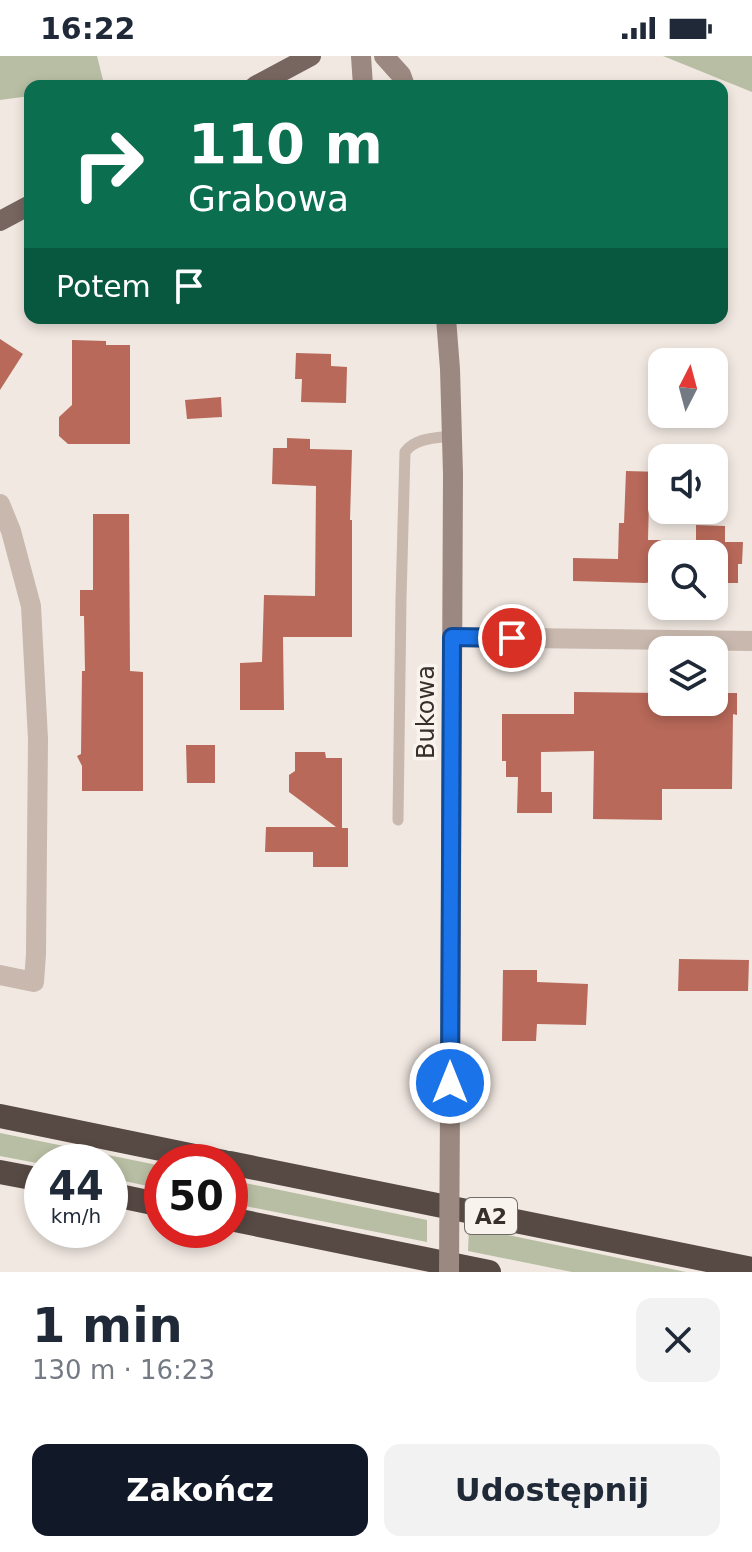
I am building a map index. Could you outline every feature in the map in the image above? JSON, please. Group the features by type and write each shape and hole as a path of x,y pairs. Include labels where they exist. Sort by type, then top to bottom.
{"highway":[{"name":"A2","path":"0,1116 144,1146"},
{"name":"A2","path":"248,1167 752,1269"},
{"path":"0,1172 24,1177"},
{"name":"A2","path":"248,1223 489,1272"}],"main road":[{"path":"266,80 311,56"},
{"path":"361,56 363,80"},
{"path":"384,56 403,80"},
{"path":"0,221 24,208"},
{"name":"Bukowa","path":"447,324 452,436 449,1272"}],"street":[{"path":"0,504 11,531 31,606 38,739 34,982 0,975"},
{"path":"452,637 752,641"}],"lane":[{"path":"398,820 405,452 413,443 452,436"}],"green space":[{"path":"0,56 97,56 103,80 24,80 24,97 0,100"},
{"path":"663,56 752,56 752,92"},
{"path":"0,1133 54,1144 24,1144 24,1161 0,1156"},
{"path":"128,1159 144,1162 144,1185 128,1182"},
{"path":"248,1184 427,1220 427,1242 248,1207"},
{"path":"469,1227 686,1272 572,1272 468,1251"}],"building":[{"path":"0,339 23,354 0,390"},
{"path":"72,340 130,345 130,444 68,444 59,436 59,417 72,405"},
{"path":"296,353 331,354 331,366 347,367 346,403 301,402 302,379 295,379"},
{"path":"221,397 222,417 187,419 185,400"},
{"path":"287,438 310,439 310,449 352,450 352,637 283,637 284,710 240,710 240,663 262,662 264,595 315,596 316,486 272,484 273,448 287,448"},
{"path":"626,471 648,472 648,583 573,581 573,558 618,559 619,523 624,523"},
{"path":"93,514 129,514 130,671 143,672 143,791 82,791 82,766 77,756 81,754 82,671 85,671 80,590 93,590"},
{"path":"696,525 725,526 725,540 696,540"},
{"path":"728,542 743,542 738,583 728,583"},
{"path":"574,692 648,693 648,716 728,716 728,693 737,693 737,715 733,714 732,789 662,789 662,820 593,819 594,751 541,752 541,792 552,792 552,813 517,813 518,777 506,777 506,761 502,761 502,714 574,714"},
{"path":"186,745 215,745 215,783 187,783"},
{"path":"295,752 325,752 326,758 342,758 342,828 348,828 348,867 313,867 313,852 265,852 266,827 336,827 289,792 289,775 295,771"},
{"path":"679,959 749,960 748,991 678,991"},
{"path":"503,970 537,970 537,982 588,984 586,1025 537,1024 536,1041 502,1041"}],"route":[{"path":"450,1083 452,637 512,638"}]}
